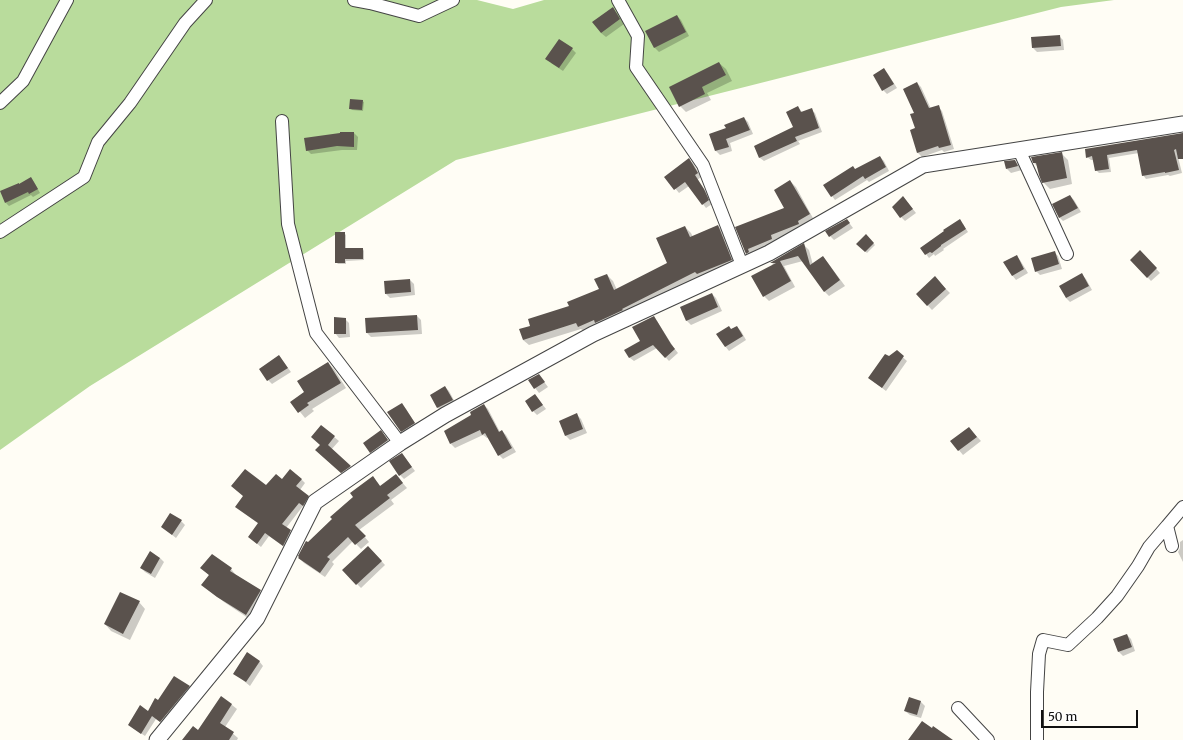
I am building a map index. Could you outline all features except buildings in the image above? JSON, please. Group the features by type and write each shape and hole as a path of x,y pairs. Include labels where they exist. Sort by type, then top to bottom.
{"street":[{"path":"0,103 23,82 67,0"},
{"path":"0,232 84,177 98,142 130,103 185,23 206,0"},
{"path":"354,0 419,16 453,0"},
{"path":"618,0 638,36 636,67 703,165 742,265"},
{"path":"282,121 288,224 316,333 400,443"},
{"path":"158,740 257,618 315,502 400,443 445,415 593,334 768,253 924,165 1183,124"},
{"path":"1019,150 1067,254"},
{"path":"1037,740 1037,692 1040,654 1043,640 1068,645 1097,618 1117,596 1149,547 1183,507"},
{"path":"1167,526 1172,546"},
{"path":"958,708 988,740"}],"green space":[{"path":"0,0 477,0 513,9 544,0 1114,0 1061,7 456,160 90,386 0,450"}]}
